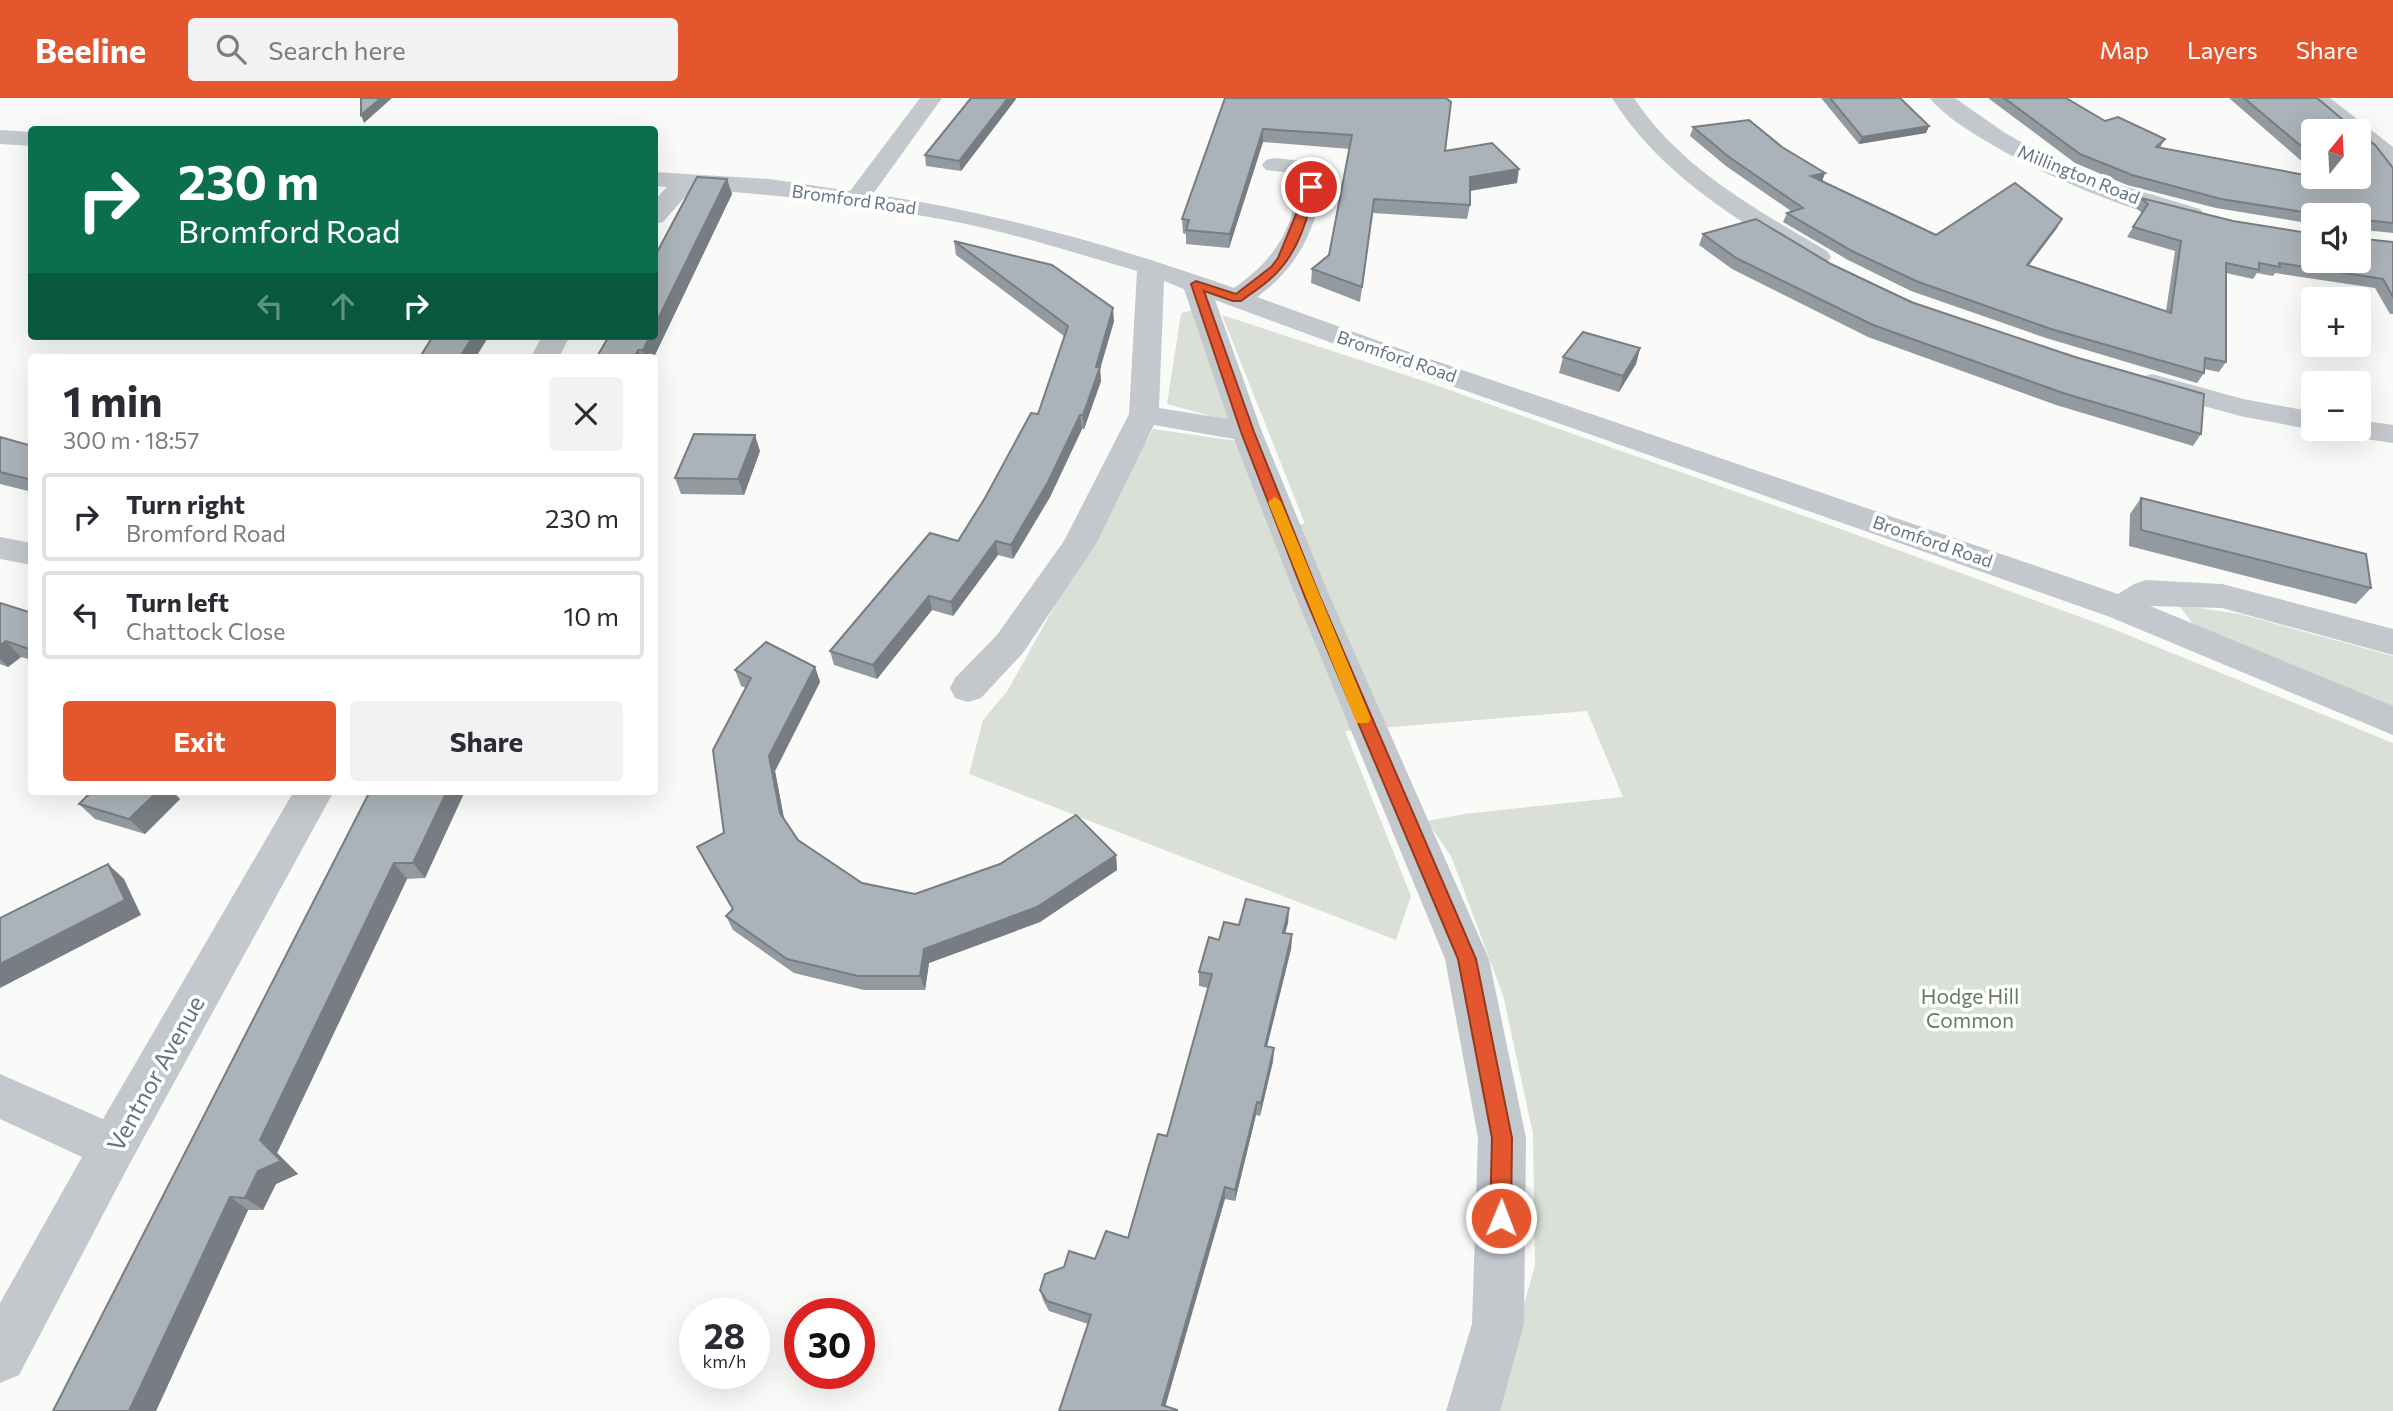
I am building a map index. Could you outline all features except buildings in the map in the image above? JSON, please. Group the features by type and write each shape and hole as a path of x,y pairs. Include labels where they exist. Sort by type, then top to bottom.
{"street":[{"path":"857,199 931,98"},
{"path":"1623,98 1654,141 1705,183 1793,243 1838,269"},
{"name":"Millington Road","path":"1941,98 1975,125 2045,163 2107,189 2208,218"},
{"path":"2316,98 2343,119"},
{"path":"0,137 28,139"},
{"path":"2371,142 2393,159"},
{"path":"1237,299 1275,269 1283,258 1310,198 1314,168 1274,165"},
{"name":"Bromford Road","path":"658,179 769,186 947,213 1053,238 1150,267 1391,355 2122,608 2393,721"},
{"path":"658,212 685,181"},
{"path":"968,688 1010,644 1079,544 1144,414 1150,267"},
{"path":"1196,284 1247,432 1367,729 1467,959 1502,1138 1498,1324 1473,1411"},
{"path":"2122,374 2240,407 2301,419"},
{"path":"1144,414 1247,432"},
{"path":"2371,431 2393,434"},
{"path":"0,548 28,553"},
{"path":"2122,608 2146,592 2222,596 2393,642"},
{"name":"Ventnor Avenue","path":"0,1356 113,1147 312,795"},
{"path":"0,1096 113,1147"}],"green space":[{"path":"1193,310 1229,421 1167,404 1181,313"},
{"name":"Hodge Hill Common","path":"1222,315 1424,381 1838,528 2113,629 2393,743 2393,1411 1493,1411 1535,1266 1533,1134 1503,995 1451,856 1427,821 1464,814 1623,797 1587,711 1345,731 1411,896 1396,940 969,774 983,720 1008,690 1153,429 1237,441 1276,525 1305,524"},
{"path":"2179,605 2240,614 2393,656 2393,710 2197,630"}],"slow traffic":[{"path":"1275,502 1363,719"}],"route":[{"path":"1311,187 1310,198 1300,223 1275,269 1237,299 1196,284 1247,432 1312,597 1467,959 1502,1138 1501,1218"}]}
